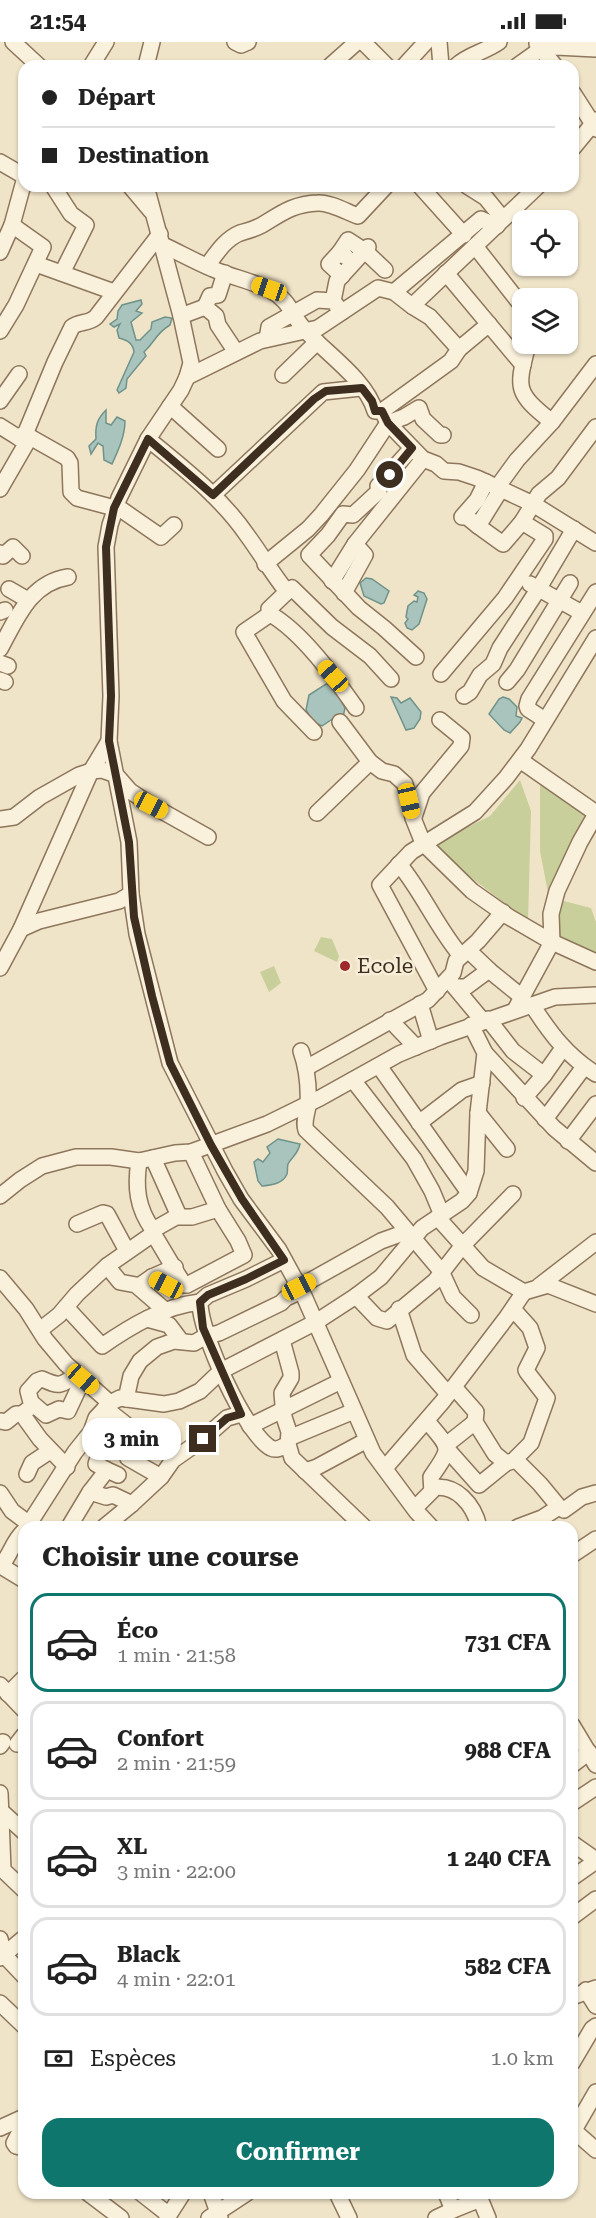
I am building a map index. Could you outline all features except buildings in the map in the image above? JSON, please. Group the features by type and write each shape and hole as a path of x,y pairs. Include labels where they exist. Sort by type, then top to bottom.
{"street":[{"path":"13,42 32,60"},
{"path":"95,60 106,42"},
{"path":"148,60 152,42"},
{"path":"235,42 241,45 248,42"},
{"path":"337,60 357,42"},
{"path":"363,42 381,60"},
{"path":"410,60 426,42"},
{"path":"439,42 440,60"},
{"path":"464,60 500,42"},
{"path":"538,45 596,49"},
{"path":"523,60 538,45"},
{"path":"538,45 550,60"},
{"path":"579,102 594,125 579,141"},
{"path":"0,162 18,174"},
{"path":"0,252 12,225 20,192"},
{"path":"57,192 70,214 86,225 62,273"},
{"path":"135,192 153,213"},
{"path":"148,192 181,316 191,363 187,377 148,439 114,508 106,547 111,696 109,741 129,842 131,894 139,942 170,1063 211,1145 242,1199 284,1260 300,1289 374,1452 426,1521"},
{"path":"207,266 232,237 263,225 280,213 298,206 321,202 358,216 380,192"},
{"path":"425,192 464,235"},
{"path":"482,192 489,195 500,222"},
{"path":"412,306 531,192"},
{"path":"394,292 464,235 480,219 500,222"},
{"path":"0,331 16,305 43,247 12,225"},
{"path":"161,239 207,266 269,289 281,297 305,331 338,360 372,401 375,411 385,417 418,454 444,471 459,472 486,482 533,504 596,543"},
{"path":"0,445 14,433 26,432 59,351 72,327 93,320 114,292 161,239"},
{"path":"342,276 329,264 348,240 361,250 367,249"},
{"path":"475,246 512,293"},
{"path":"338,306 337,281 367,249"},
{"path":"367,249 385,270"},
{"path":"340,252 354,263"},
{"path":"36,264 114,292"},
{"path":"181,316 205,308 210,296 218,296 225,273"},
{"path":"446,273 523,365"},
{"path":"187,377 267,339 318,328 338,306 378,288 394,292 430,317 459,349"},
{"path":"267,339 269,327 317,300 338,306"},
{"path":"205,308 216,316 218,325 236,352"},
{"path":"265,564 308,529 321,515 357,470 385,417 451,361 459,349 489,324"},
{"path":"283,375 317,342"},
{"path":"526,354 520,382 523,396 552,422"},
{"path":"478,525 501,489 501,482 517,460 552,422 596,364"},
{"path":"0,401 19,374"},
{"path":"213,495 323,392 362,388"},
{"path":"170,406 218,449"},
{"path":"385,417 404,417 418,408 423,419 440,435 443,435"},
{"path":"486,482 477,500 462,517 467,517 503,544 522,522 539,494 558,478 596,427"},
{"path":"0,489 14,433"},
{"path":"14,433 60,452 67,458 70,463 71,492 77,498 122,510 135,518 159,541 174,525"},
{"path":"148,439 213,495 247,534 265,564 287,592"},
{"path":"332,581 418,454"},
{"path":"416,657 344,593 309,555 328,535 343,514 353,515 379,490 378,486 418,454"},
{"path":"441,674 520,579 545,539 545,536 522,522"},
{"path":"464,696 470,692 480,675 493,664 500,648 574,529"},
{"path":"344,593 365,555 355,544"},
{"path":"0,553 3,556 13,548 22,556"},
{"path":"537,553 554,563"},
{"path":"0,649 28,600 40,587 68,576"},
{"path":"520,579 582,613"},
{"path":"507,682 517,670 570,583"},
{"path":"356,708 333,676 299,638 270,614 269,609 292,588 332,627 370,656 391,680"},
{"path":"9,589 28,600"},
{"path":"545,720 527,706 596,592"},
{"path":"270,614 244,632 289,708 314,732"},
{"path":"436,992 380,885 423,843 475,812 520,760 596,638"},
{"path":"413,818 422,793 461,746 462,738 440,720"},
{"path":"340,722 370,762 382,771 394,774 405,783 413,818 423,843 472,891 552,942 596,962"},
{"path":"0,968 21,929 91,771 109,741"},
{"path":"520,760 596,813 557,891 551,914 552,942 523,1004"},
{"path":"317,813 370,762"},
{"path":"0,819 14,817 40,797 79,775 91,771 107,771 116,775 130,791 208,837"},
{"path":"399,864 411,879 441,931 465,953 489,970 563,1048 590,1070 545,1119"},
{"path":"21,929 48,918 119,901 131,894"},
{"path":"306,1068 420,1004 451,983 456,961 503,912"},
{"path":"451,983 466,987 489,970"},
{"path":"451,983 481,1022 544,1075"},
{"path":"0,1196 42,1166 76,1157 146,1159 191,1152 260,1128 416,1047 523,1004 555,997 596,995"},
{"path":"420,1004 431,1041"},
{"path":"390,1020 416,1047"},
{"path":"126,1399 131,1376 140,1361 157,1347 174,1341 194,1343 219,1333 381,1241 409,1235 422,1228 440,1217 468,1193 476,1171 478,1113 485,1053 481,1022"},
{"path":"524,1098 563,1048"},
{"path":"301,1051 306,1068 308,1105 304,1126 309,1134 327,1148 387,1207 441,1271 453,1298 471,1315"},
{"path":"485,1053 524,1098 568,1142 596,1163"},
{"path":"379,1066 468,1193"},
{"path":"353,1080 414,1159 432,1191 440,1217 483,1268 524,1292"},
{"path":"419,1123 462,1090 482,1083"},
{"path":"568,1142 596,1104"},
{"path":"478,1113 507,1149"},
{"path":"146,1159 136,1178 139,1207 184,1285 187,1285 244,1255 218,1209 191,1152"},
{"path":"146,1159 179,1216"},
{"path":"356,1296 377,1318 387,1321 399,1309 419,1296 463,1245 513,1194"},
{"path":"40,1330 59,1315 77,1294 107,1266 153,1231 179,1216 192,1217 218,1209"},
{"path":"77,1224 104,1213 107,1214 127,1251"},
{"path":"30,1521 91,1431 96,1418 115,1399 164,1404 179,1401 200,1391 221,1371 282,1341 356,1296 381,1276 409,1235"},
{"path":"385,1468 427,1421 524,1292 539,1286 596,1242"},
{"path":"66,1307 102,1346 124,1330 147,1319 166,1311 200,1302 208,1295 284,1260"},
{"path":"107,1266 120,1282 166,1285 177,1273"},
{"path":"0,1278 26,1309 45,1339 129,1427 129,1434 132,1436 128,1458 160,1477"},
{"path":"145,1282 166,1311"},
{"path":"539,1286 554,1286 596,1304"},
{"path":"200,1302 203,1328 221,1371 246,1420 272,1449 279,1449 289,1441 354,1411"},
{"path":"399,1309 414,1355 476,1412 475,1422 495,1454 511,1461 540,1484 564,1510 582,1497 596,1493"},
{"path":"427,1421 479,1485 516,1458 531,1443 547,1398 526,1370 537,1348 530,1328 513,1309"},
{"path":"147,1319 169,1325 181,1341"},
{"path":"282,1341 291,1373 291,1378 282,1393 292,1458 358,1521"},
{"path":"0,1421 6,1422 27,1408 46,1415 59,1409 68,1411 80,1377"},
{"path":"67,1467 32,1429 27,1408 28,1390 42,1379 57,1386 80,1377"},
{"path":"115,1521 160,1477 173,1460 203,1439 227,1418 246,1420 284,1408 341,1381"},
{"path":"415,1508 432,1491 431,1477 445,1459 447,1447 475,1422"},
{"path":"305,1471 368,1440"},
{"path":"27,1474 32,1463 50,1451"},
{"path":"73,1521 90,1492 113,1473 96,1464 100,1452"},
{"path":"432,1488 442,1486 454,1490 476,1515 478,1521"},
{"path":"90,1492 106,1497 113,1496 132,1504"},
{"path":"0,1493 21,1521"},
{"path":"534,1521 559,1507"},
{"path":"18,1536 9,1557 1,1566 18,1576"},
{"path":"578,1551 596,1539"},
{"path":"18,1682 4,1690 18,1704"},
{"path":"578,1735 592,1759"},
{"path":"578,1799 596,1787"},
{"path":"0,1793 2,1869 18,1884"},
{"path":"1,1811 18,1824"},
{"path":"578,1848 596,1861 578,1874"},
{"path":"578,1907 596,1899"},
{"path":"0,1939 2,1956 18,1971"},
{"path":"2,1956 18,1943"},
{"path":"591,1989 596,2006"},
{"path":"0,2002 18,2020"},
{"path":"578,2052 591,2029 596,2026"},
{"path":"578,2122 596,2092"},
{"path":"0,2128 18,2120"},
{"path":"578,2134 596,2150"},
{"path":"96,2199 121,2218"},
{"path":"148,2199 168,2216 179,2199"},
{"path":"212,2199 216,2216 239,2199"},
{"path":"340,2199 348,2218"},
{"path":"448,2199 453,2210"},
{"path":"436,2218 478,2200 489,2205"}],"green space":[{"path":"520,780 531,811 528,921 430,846 490,816"},
{"path":"544,780 590,817 550,903 540,851 540,784"},
{"path":"560,900 591,908 596,922 596,957 558,938"},
{"path":"321,937 332,939 339,956 337,962 314,951"},
{"path":"274,966 281,983 269,992 260,972"}],"water":[{"path":"141,300 142,304 136,311 142,313 131,322 136,340 140,340 151,329 152,322 165,317 172,318 170,325 161,331 144,352 146,356 127,379 126,388 119,393 117,390 134,352 129,342 119,338 117,330 120,324 114,327 110,324 117,319 122,305"},
{"path":"106,410 106,423 111,425 117,417 125,421 119,449 112,464 104,460 103,446 98,443 91,454 89,446 96,439 97,423"},
{"path":"366,578 372,579 389,591 384,603 381,604 364,596 360,583"},
{"path":"418,591 424,593 427,599 419,624 412,630 407,628 405,623 408,619 406,617 408,606 414,601 417,602 418,597 414,595"},
{"path":"326,684 333,686 345,708 343,717 334,718 322,726 313,722 306,710 309,695"},
{"path":"391,697 397,698 401,703 410,698 421,712 420,719 414,728 406,730"},
{"path":"503,697 509,699 517,707 516,716 522,718 510,733 504,730 489,714 499,699"},
{"path":"278,1139 300,1144 299,1148 288,1164 287,1174 283,1180 262,1186 258,1181 254,1162 258,1159 263,1162 270,1153 267,1147"}],"place":[{"name":"Ecole","path":"345,966"}],"route":[{"path":"203,1439 227,1418 241,1414 203,1328 200,1302 208,1295 284,1260 225,1171 170,1063 137,934 131,894 129,842 109,741 111,696 106,547 110,525 114,508 148,439 213,495 314,399 329,390 362,388 372,401 375,411 382,411 388,423 412,448 390,475"}]}
